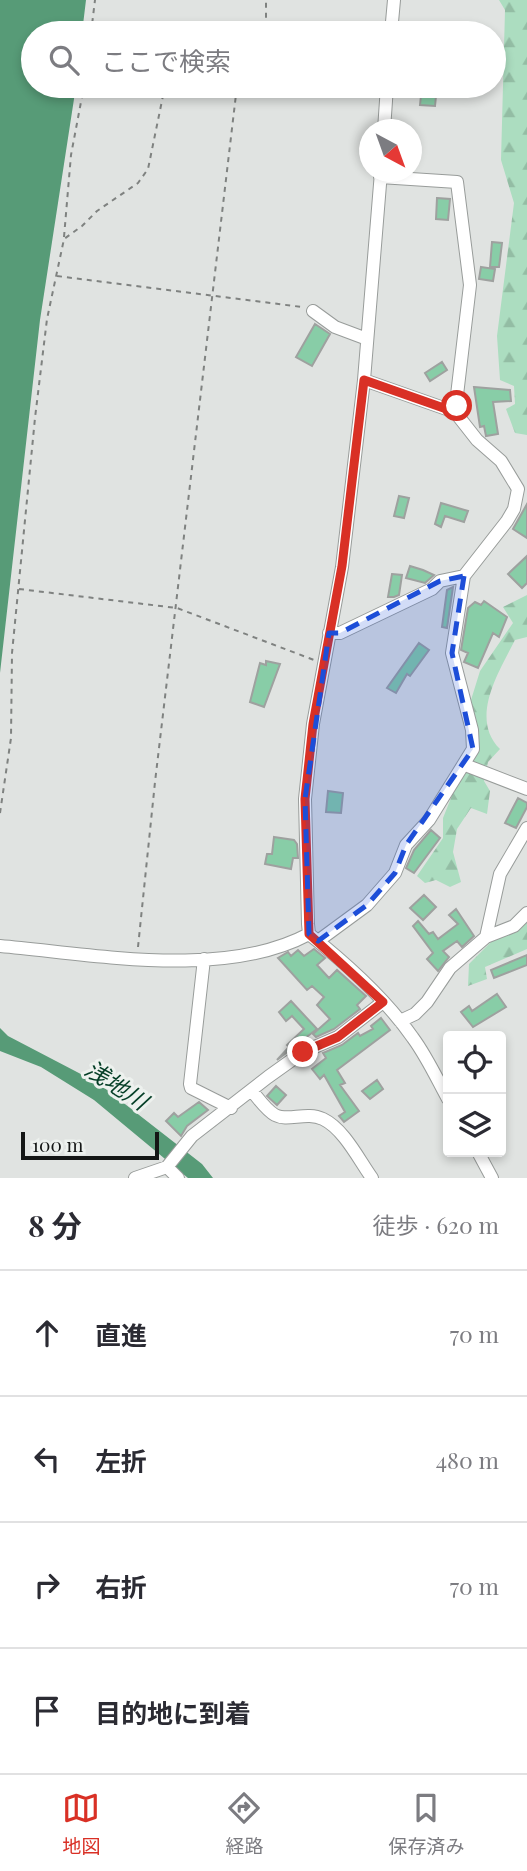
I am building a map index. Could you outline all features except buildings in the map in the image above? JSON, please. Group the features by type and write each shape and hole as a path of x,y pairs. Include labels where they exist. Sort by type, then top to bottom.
{"street":[{"path":"392,21 394,0"},
{"path":"385,119 386,98"},
{"path":"422,178 457,182 470,285 455,412"},
{"path":"379,182 364,380 342,566 324,664 305,799 314,937 400,1021 415,1040 445,1094"},
{"path":"313,311 335,327 367,339"},
{"path":"0,946 137,958 204,959 258,951 314,937 366,905 395,873 406,845 429,820 473,748 472,730 452,653 464,576 507,521 514,509 518,489 501,461 477,440 455,412 364,380"},
{"path":"329,633 340,633 432,589 440,581 464,576"},
{"path":"464,765 527,789"},
{"path":"486,937 500,874 514,845 527,828"},
{"path":"400,1021 415,1014 450,968 486,937 514,926 527,913"},
{"path":"204,959 190,1084 191,1088 230,1108"},
{"path":"135,1178 169,1166 184,1145 252,1091 303,1052 338,1037 383,1002"},
{"path":"252,1091 274,1115 284,1118 303,1114 324,1119 341,1135 372,1178"},
{"path":"481,1157 492,1178"},
{"path":"169,1166 178,1178"}],"path":[{"path":"92,21 95,0"},
{"path":"266,0 266,21"},
{"path":"0,813 11,738 18,589 47,319 64,239 71,155 82,98"},
{"path":"64,239 97,211 138,183 148,169 163,98"},
{"path":"137,958 236,98"},
{"path":"56,276 305,307 313,311"},
{"path":"18,589 177,608 324,664"}],"highlighted area":[{"path":"464,576 452,653 473,749 406,845 395,873 367,905 318,941 309,934 305,799 329,633 340,633 440,581"}],"green space":[{"path":"499,0 527,0 527,435 515,433 506,409 515,404 514,386 500,380 497,336 514,203 501,160 503,98 506,98 505,10"},
{"path":"527,595 527,637 515,640 495,680 487,709 491,737 500,749 488,762 484,781 490,791 487,814 471,808 457,829 453,852 461,882 450,887 436,880 425,883 417,876 443,838 443,818 455,788 478,751 479,737 471,700 480,671 513,623 503,607"},
{"path":"527,919 527,949 485,967 487,979 468,986 469,964 492,941"}],"shaded area":[{"path":"0,0 86,0 83,21 21,21 21,98 74,98 40,320 0,673"},
{"path":"0,1028 8,1036 98,1083 202,1164 213,1178 188,1178 94,1100 41,1067 0,1051"}],"route":[{"path":"303,1052 338,1037 383,1002 362,979 309,934 304,830 313,724 342,566 364,380 455,412 457,406"}],"water label":[{"name":"浅地川","path":"117,1084"}]}
